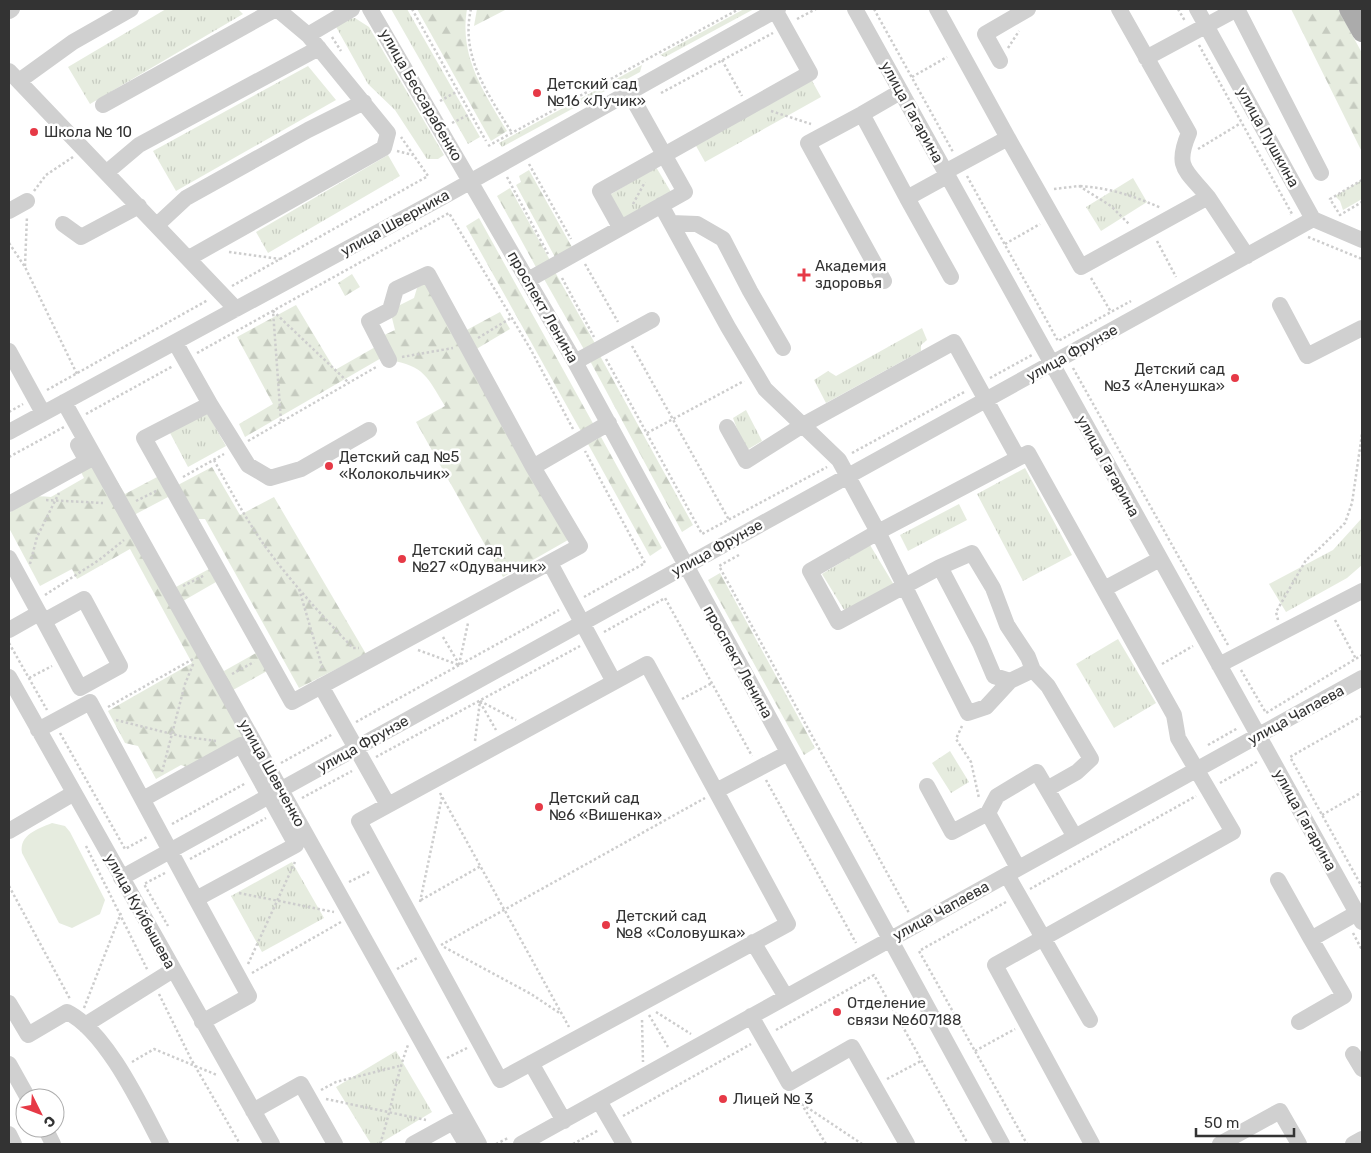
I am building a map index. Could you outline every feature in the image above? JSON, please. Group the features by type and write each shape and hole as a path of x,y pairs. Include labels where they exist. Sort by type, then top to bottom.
{"main road":[{"path":"1349,9 1362,32"}],"street":[{"path":"131,9 14,76 236,309"},
{"path":"103,105 276,9 308,35 388,132 384,148 189,258"},
{"path":"308,35 352,9"},
{"name":"улица Бессарабенко","path":"370,9 471,181"},
{"name":"улица Гагарина","path":"855,9 1360,918"},
{"path":"937,9 1082,267 1208,197"},
{"path":"1000,61 985,34 1028,9"},
{"path":"1119,9 1189,133 1181,151 1182,166 1208,197 1247,256"},
{"name":"улица Пушкина","path":"1197,9 1313,219"},
{"path":"1146,58 1237,9 1321,173"},
{"path":"620,228 600,191 810,73 777,10"},
{"name":"улица Шверника","path":"9,432 471,181 777,10"},
{"path":"107,172 139,144 318,48"},
{"path":"528,280 685,192 630,92"},
{"path":"884,281 808,143 900,92"},
{"path":"157,225 186,198 308,130 364,102"},
{"path":"862,114 951,277"},
{"path":"907,198 1008,138"},
{"name":"проспект Ленина","path":"471,181 575,362 1002,1144"},
{"path":"9,210 27,201"},
{"path":"63,224 81,237 139,206"},
{"path":"658,206 671,223 765,389 839,460 878,532 968,713 986,707 1010,681 1033,670"},
{"path":"1313,219 1362,240"},
{"name":"улица Фрунзе","path":"121,878 1313,219"},
{"path":"671,223 697,224 723,240 750,292 783,348"},
{"path":"210,404 144,438 292,702 580,546 533,467 428,274 396,289 390,310 369,321 389,360"},
{"path":"1280,305 1307,356 1362,328"},
{"path":"575,362 652,320"},
{"path":"175,342 248,466 270,478 301,469 370,430"},
{"path":"727,427 746,461 804,425 954,342 1018,458"},
{"name":"улица Шевченко","path":"11,361 71,423 125,511 220,680 264,773 284,808 336,888 479,1144"},
{"path":"14,501 87,461 71,423"},
{"path":"533,467 609,424"},
{"path":"1047,789 1077,772 1091,759 1048,686 1033,670 1028,657 1007,625 993,588 972,552 904,585 838,622 810,571 878,532 1028,453 1174,715 1178,738 1233,832 995,965 1092,1144"},
{"path":"9,558 36,608 80,688 120,666 84,599 36,608 9,630"},
{"path":"1104,589 1160,558"},
{"path":"550,563 614,682"},
{"path":"940,568 980,643 994,676 1010,681"},
{"path":"1219,665 1362,591"},
{"path":"647,664 788,924 500,1080 479,1042 435,948 416,925 359,821 614,682 647,664"},
{"name":"улица Куйбышева","path":"9,677 272,1144"},
{"name":"улица Чапаева","path":"521,1144 1362,679"},
{"path":"323,685 344,728 388,805"},
{"path":"38,730 90,702 249,996 202,1022"},
{"path":"143,800 241,745 264,773"},
{"path":"716,791 788,754"},
{"path":"927,786 952,832 988,813 997,796 1037,772 1075,837"},
{"path":"9,831 74,793"},
{"path":"196,899 296,845 284,808"},
{"path":"988,813 1012,872 1019,895 1090,1020"},
{"path":"1278,880 1344,996 1299,1022"},
{"path":"1311,939 1360,918"},
{"path":"753,942 786,997"},
{"path":"83,1022 173,970"},
{"path":"9,1003 28,1035 67,1012 83,1022 110,1053 162,1144"},
{"path":"752,1016 789,1083 852,1047 907,1144"},
{"path":"1353,1054 1362,1069"},
{"path":"531,1063 564,1120"},
{"path":"9,1064 22,1088"},
{"path":"253,1112 301,1084 309,1095 335,1144"},
{"path":"599,1101 624,1144"},
{"path":"1220,1144 1280,1111 1299,1144"},
{"path":"412,1144 453,1122 466,1144"},
{"path":"9,1134 14,1144"},
{"path":"1353,1144 1362,1139"}],"path":[{"path":"412,9 486,141"},
{"path":"471,9 467,26 470,52 479,78 512,133"},
{"path":"488,146 739,9"},
{"path":"912,77 960,51"},
{"path":"722,60 751,106 830,131"},
{"path":"444,108 440,100 458,91"},
{"path":"448,116 452,123 470,114"},
{"path":"1182,158 1241,123"},
{"path":"646,180 632,206 658,206"},
{"path":"1362,180 1330,199 1340,215 1362,202"},
{"path":"1038,191 1079,186 1104,188 1135,196 1176,215"},
{"path":"1079,186 1111,206 1145,232 1176,277"},
{"path":"9,457 448,213 511,318 580,441 645,563 125,849 9,642"},
{"path":"1005,244 1052,216"},
{"path":"1305,236 1362,259"},
{"path":"9,242 10,248 25,267 77,374"},
{"path":"205,248 280,259"},
{"path":"1084,266 1111,312"},
{"path":"273,311 349,383"},
{"path":"273,311 281,422"},
{"path":"14,501 96,501 125,511 389,360 466,346 511,318"},
{"path":"702,534 1032,356"},
{"path":"1073,368 1266,713 1362,655"},
{"path":"647,433 756,374"},
{"path":"1282,632 1276,612 1306,560 1345,523 1352,503 1362,434"},
{"path":"214,460 236,501 267,549 353,648 362,648"},
{"path":"36,608 30,561 37,536 71,470"},
{"path":"36,608 124,541 125,511"},
{"path":"719,566 909,913"},
{"path":"171,592 217,569"},
{"path":"299,588 323,685"},
{"path":"144,884 665,598"},
{"path":"459,665 472,605"},
{"path":"1328,608 1356,658"},
{"path":"436,624 459,665"},
{"path":"400,644 459,665"},
{"path":"1150,672 1193,646"},
{"path":"220,680 266,656"},
{"path":"97,715 196,658 185,684 160,779 161,790"},
{"path":"29,678 64,659"},
{"path":"670,706 712,683"},
{"path":"480,700 530,728"},
{"path":"480,700 503,743"},
{"path":"474,759 480,700"},
{"path":"968,713 956,739 971,762 980,799 988,813"},
{"path":"97,715 172,734 241,745"},
{"path":"1362,716 1290,757 1362,887"},
{"path":"1027,1144 919,951 1257,762"},
{"path":"434,780 576,1039"},
{"path":"385,975 716,791"},
{"path":"1322,815 1362,792"},
{"path":"416,925 442,796"},
{"path":"83,840 121,913 152,982 196,1068 240,1144"},
{"path":"240,980 296,860"},
{"path":"336,888 383,864"},
{"path":"421,900 481,866"},
{"path":"9,886 83,1022"},
{"path":"217,888 352,916"},
{"path":"83,1022 121,913"},
{"path":"240,980 352,916"},
{"path":"435,948 531,994 562,1015"},
{"path":"574,1144 874,975 968,1144"},
{"path":"642,1003 693,1034"},
{"path":"642,1003 668,1048"},
{"path":"642,1003 643,1062"},
{"path":"975,1051 1025,1023"},
{"path":"380,1144 390,1112 400,1066 414,1028"},
{"path":"434,1064 479,1042"},
{"path":"120,1070 154,1049 196,1068 237,1083"},
{"path":"875,1087 921,1061"},
{"path":"309,1095 336,1082 400,1066"},
{"path":"789,1083 826,1144"},
{"path":"309,1095 447,1125"},
{"path":"802,1104 862,1144"}],"green space":[{"path":"166,9 238,9 243,14 90,104 68,67"},
{"path":"391,9 407,9 480,137 468,144"},
{"path":"417,9 467,9 465,26 470,58 482,88 507,131 491,141"},
{"path":"477,9 507,9 474,26"},
{"path":"744,9 754,9 665,57 660,55"},
{"path":"1291,9 1338,9 1362,53 1362,152"},
{"path":"355,18 369,27 444,155 438,159 427,159 395,110 368,84 335,25 346,19"},
{"path":"642,65 640,72 502,147 499,143"},
{"path":"308,66 336,100 176,191 153,151"},
{"path":"811,79 821,97 705,162 695,144"},
{"path":"388,155 400,176 268,253 256,232"},
{"path":"656,167 671,192 623,221 608,196"},
{"path":"529,170 573,249 556,259 516,185 521,182 519,176"},
{"path":"1133,178 1147,202 1101,231 1086,207"},
{"path":"1362,180 1362,199 1343,210 1340,201 1335,196"},
{"path":"510,188 551,262 537,269 497,196"},
{"path":"479,218 595,427 582,433 466,226"},
{"path":"555,272 597,347 586,353 544,279"},
{"path":"352,274 360,287 345,296 338,283"},
{"path":"426,283 568,540 503,577 416,422 445,406 424,374 410,366 389,360 378,338 395,330 390,310 414,298 417,288"},
{"path":"296,305 335,370 377,346 383,357 245,437 239,424 273,404 237,337"},
{"path":"500,312 510,329 473,351 463,332"},
{"path":"922,328 927,340 921,345 921,351 826,403 814,380 828,371 836,376"},
{"path":"599,354 693,525 682,532 589,359"},
{"path":"746,410 762,441 745,451 733,418"},
{"path":"207,413 226,446 188,467 169,431"},
{"path":"601,437 662,548 650,556 588,444"},
{"path":"89,465 113,475 125,494 159,476 170,496 134,515 176,587 209,569 216,582 183,601 224,671 256,653 267,671 233,690 272,762 241,740 189,768 181,765 156,779 138,746 125,743 108,711 192,663 130,549 77,579 72,569 40,586 9,528 9,513 36,496 51,497 84,478 80,470"},
{"path":"212,467 240,515 274,497 366,654 299,688 205,519 195,519 176,486"},
{"path":"1025,468 1072,555 1023,581 977,494"},
{"path":"959,504 967,520 908,551 900,535"},
{"path":"1362,518 1362,565 1347,578 1286,612 1269,584 1333,550"},
{"path":"870,545 894,585 846,613 822,574"},
{"path":"720,573 815,748 804,755 708,580"},
{"path":"1118,639 1156,703 1114,728 1076,664"},
{"path":"950,751 969,782 951,793 932,763"},
{"path":"52,823 65,826 70,832 105,900 100,914 72,928 59,923 22,853 23,842 26,837 35,830"},
{"path":"292,862 324,918 262,952 231,896"},
{"path":"396,1051 432,1112 379,1144 371,1144 336,1087"}],"place":[{"name":"Детский сад №16 «Лучик»","path":"537,93"},
{"name":"Школа № 10","path":"34,132"},
{"name":"Академия здоровья","path":"804,275"},
{"name":"Детский сад №3 «Аленушка»","path":"1235,378"},
{"name":"Детский сад №5 «Колокольчик»","path":"329,466"},
{"name":"Детский сад №27 «Одуванчик»","path":"402,559"},
{"name":"Детский сад №6 «Вишенка»","path":"539,807"},
{"name":"Детский сад №8 «Соловушка»","path":"606,925"},
{"name":"Отделение связи №607188","path":"837,1012"},
{"name":"Лицей № 3","path":"723,1099"}]}
